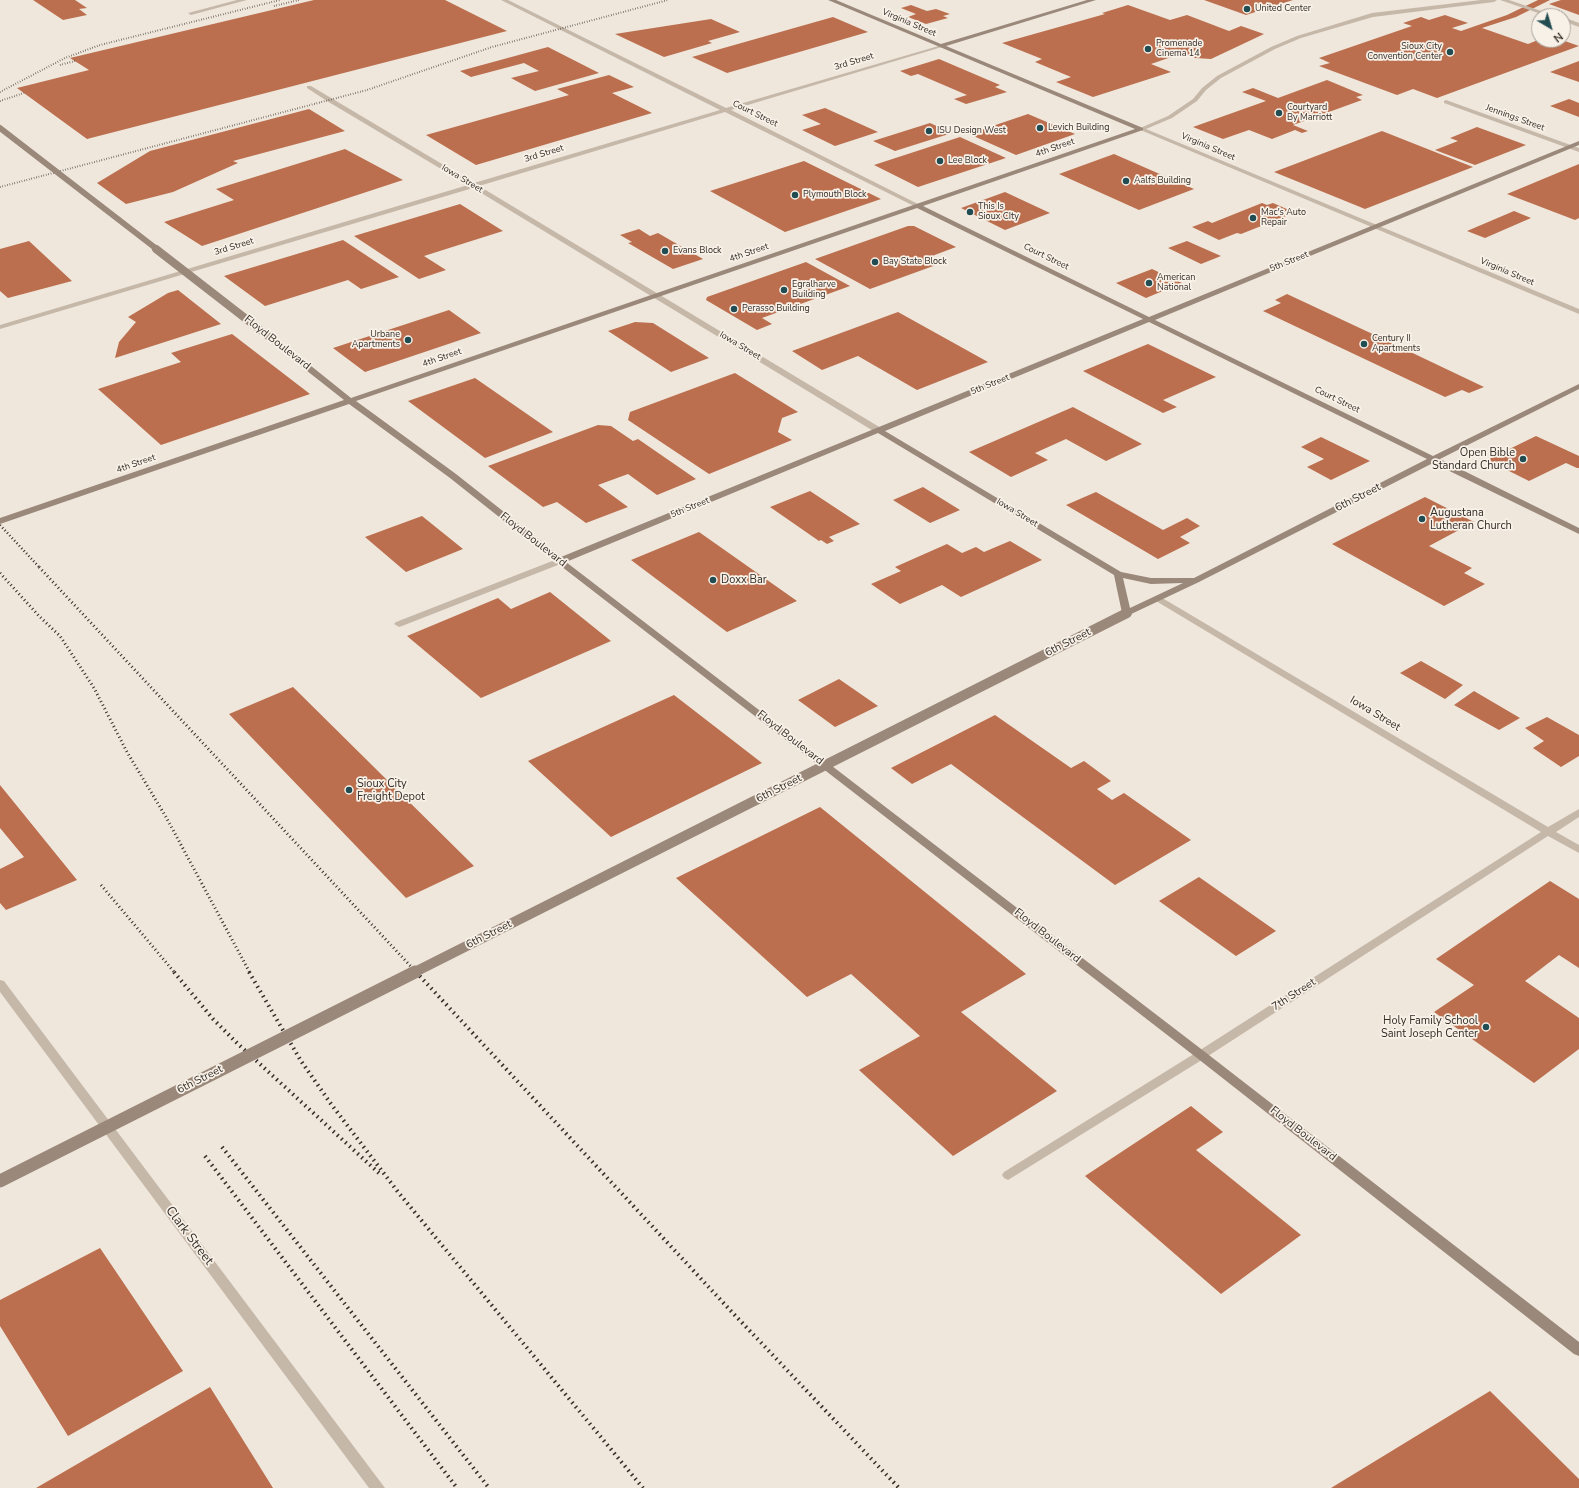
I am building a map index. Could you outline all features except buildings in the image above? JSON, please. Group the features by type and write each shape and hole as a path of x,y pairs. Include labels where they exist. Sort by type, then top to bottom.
{"main road":[{"name":"Virginia Street","path":"831,0 1141,129"},
{"name":"3rd Street","path":"940,46 1093,0"},
{"name":"Floyd Boulevard","path":"0,128 350,401 453,476 560,561 1201,1055 1579,1350"},
{"name":"4th Street","path":"0,521 1141,129"},
{"name":"5th Street","path":"560,561 1579,143"},
{"name":"Court Street","path":"918,206 1579,531"},
{"name":"6th Street","path":"0,1181 1127,613 1159,599 1579,386"},
{"name":"Iowa Street","path":"878,430 1118,574 1150,581 1196,580"},
{"path":"1118,574 1127,613"}],"street":[{"path":"191,13 244,0"},
{"name":"Court Street","path":"504,0 918,206"},
{"name":"4th Street","path":"1141,129 1170,117 1195,100 1204,89 1219,77 1273,48 1299,37 1372,15 1494,0"},
{"path":"1503,0 1531,9"},
{"name":"3rd Street","path":"0,327 940,46"},
{"name":"Iowa Street","path":"309,87 878,430"},
{"name":"Jennings Street","path":"1446,102 1579,150"},
{"name":"Virginia Street","path":"1141,129 1579,312"},
{"name":"5th Street","path":"399,624 560,561"},
{"name":"Iowa Street","path":"1159,599 1579,850"},
{"name":"7th Street","path":"1008,1175 1201,1055 1579,812"},
{"name":"Clark Street","path":"0,984 378,1488"}],"railway":[{"path":"0,92 65,58 100,45 280,0"},
{"path":"274,6 299,0"},
{"path":"0,187 367,90 492,47 668,0"},
{"path":"60,65 75,61"},
{"path":"0,101 24,93"},
{"path":"0,525 40,568"},
{"path":"39,567 417,973"},
{"path":"0,573 39,616 60,636 94,688 127,752 166,817 250,973"},
{"path":"101,885 175,973"},
{"path":"174,972 213,1019 237,1043 381,1175"},
{"path":"249,972 301,1061 331,1104 398,1192 643,1488"},
{"path":"416,972 730,1310 899,1488"},
{"path":"222,1147 489,1488"},
{"path":"205,1156 457,1488"}],"place":[{"name":"United Center","path":"1247,9"},
{"name":"Promenade Cinema 14","path":"1148,49"},
{"name":"Sioux City Convention Center","path":"1450,52"},
{"name":"Courtyard By Marriott","path":"1279,113"},
{"name":"Levich Building","path":"1040,128"},
{"name":"ISU Design West","path":"929,131"},
{"name":"Lee Block","path":"940,161"},
{"name":"Aalfs Building","path":"1126,181"},
{"name":"Plymouth Block","path":"795,195"},
{"name":"This Is Sioux CIty","path":"970,212"},
{"name":"Mac's Auto Repair","path":"1253,218"},
{"name":"Evans Block","path":"665,251"},
{"name":"Bay State Block","path":"875,262"},
{"name":"American National","path":"1149,283"},
{"name":"Egralharve Building","path":"784,290"},
{"name":"Perasso Building","path":"734,309"},
{"name":"Urbane Apartments","path":"408,340"},
{"name":"Century II Apartments","path":"1364,344"},
{"name":"Open Bible Standard Church","path":"1523,459"},
{"name":"Augustana Lutheran Church","path":"1422,519"},
{"name":"Doxx Bar","path":"713,580"},
{"name":"Sioux City Freight Depot","path":"349,790"},
{"name":"Holy Family School Saint Joseph Center","path":"1486,1027"}]}
